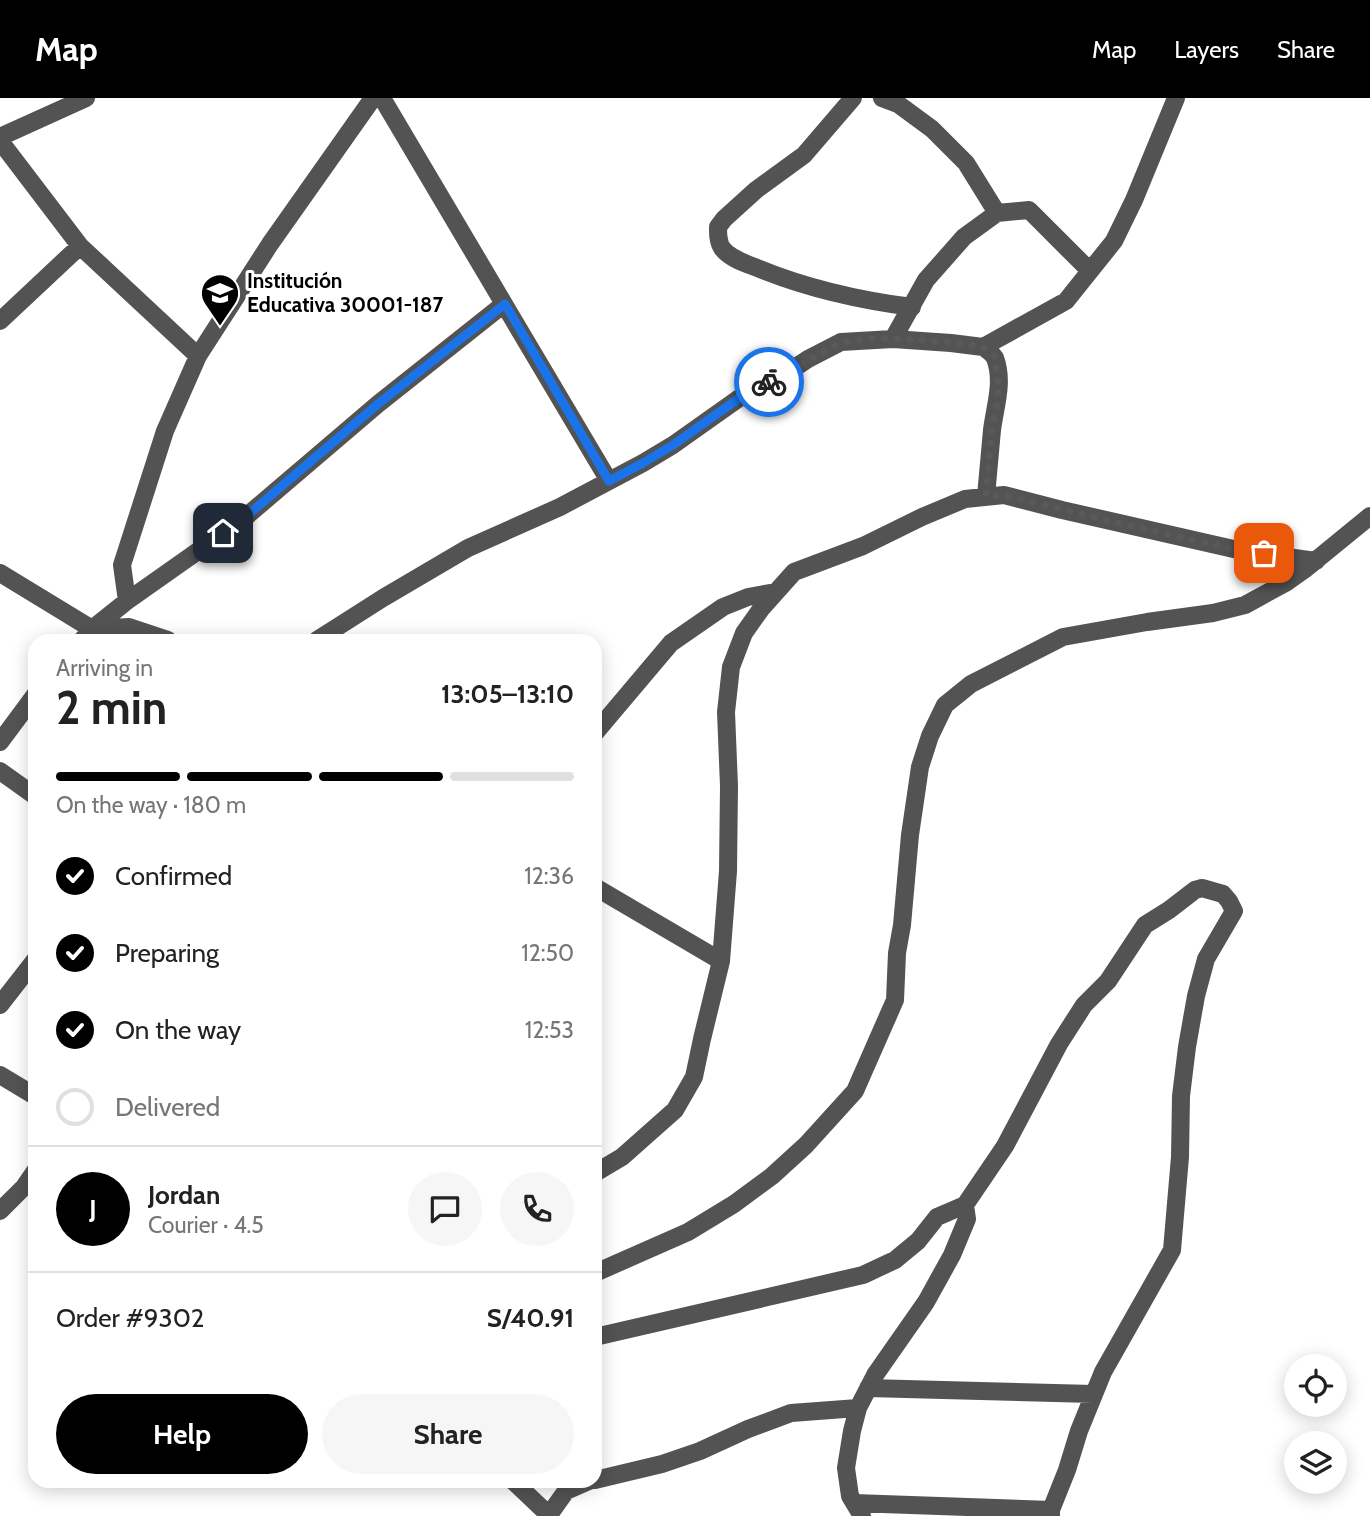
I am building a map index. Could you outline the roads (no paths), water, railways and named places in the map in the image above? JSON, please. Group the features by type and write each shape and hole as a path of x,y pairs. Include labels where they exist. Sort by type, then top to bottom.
{"street":[{"path":"86,98 0,139 80,246 198,356"},
{"path":"127,601 122,565 165,431 198,356 270,244 373,98"},
{"path":"382,98 609,481"},
{"path":"853,98 804,155 724,219 718,227 721,246 741,262 785,280 865,301 912,307"},
{"path":"882,98 898,104 932,130 958,155 998,213"},
{"path":"983,347 1066,302 1114,241 1176,98"},
{"path":"892,339 926,280 964,237 998,213 1029,209 1090,271"},
{"path":"0,321 80,246"},
{"path":"88,634 127,601 242,520 378,404 505,304"},
{"path":"326,634 468,548 560,507 643,463 745,394 841,342 892,339 951,342 983,347 994,356 998,400 992,426 986,496"},
{"path":"602,1169 622,1157 675,1110 694,1077 722,961 728,871 726,712 732,667 744,633 794,572 863,546 965,499 1004,495 1238,550 1316,561"},
{"path":"602,1270 688,1232 734,1204 772,1176 806,1145 855,1091 895,1000 897,953 919,766 945,705 971,684 1063,637 1213,613 1245,605 1287,582 1370,516"},
{"path":"0,573 86,634"},
{"path":"602,725 671,643 723,607 748,597 776,592"},
{"path":"92,634 129,627 150,634"},
{"path":"0,742 28,704"},
{"path":"0,771 28,791"},
{"path":"602,1335 863,1275 895,1260 918,1241 937,1217 965,1205 1005,1146 1048,1063 1078,1014 1108,981 1145,925 1195,890 1202,888 1223,894 1234,911 1206,959 1187,1047 1181,1096 1180,1157 1172,1250 1103,1372 1051,1513 858,1510 850,1496 846,1468 858,1408 875,1375 926,1302 952,1255 967,1219 965,1205"},
{"path":"602,891 722,961"},
{"path":"0,1004 28,969"},
{"path":"0,1076 28,1092"},
{"path":"0,1211 28,1181"},
{"path":"868,1388 1093,1394"},
{"path":"602,1478 662,1464 700,1451 791,1413 858,1408"},
{"path":"520,1488 550,1516 566,1491 573,1488"}],"place":[{"name":"Institución Educativa 30001-187","path":"220,327"}]}
